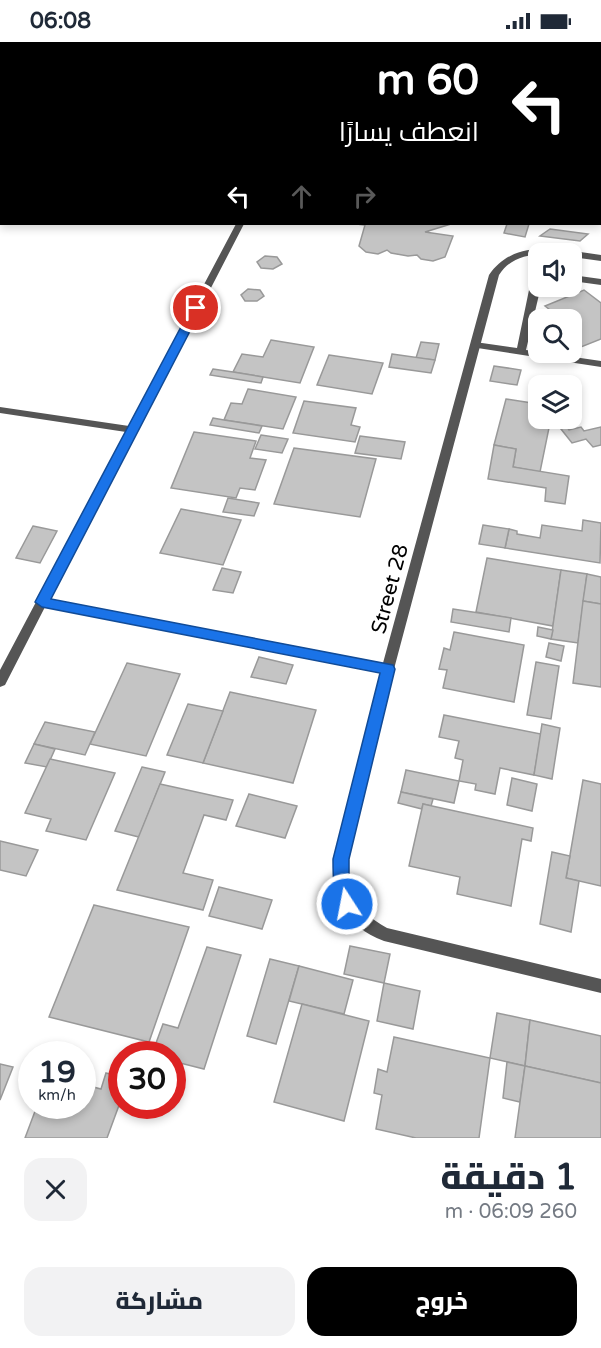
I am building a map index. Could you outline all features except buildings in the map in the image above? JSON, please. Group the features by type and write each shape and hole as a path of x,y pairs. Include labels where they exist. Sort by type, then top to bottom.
{"street":[{"path":"0,682 133,430 237,225"},
{"name":"Street 28","path":"528,253 509,258 499,265 475,345 388,669 341,859 341,882 347,904 362,922 384,934 601,986"},
{"path":"582,255 601,258"},
{"path":"582,279 601,282"},
{"path":"521,352 533,297"},
{"path":"475,345 601,364"},
{"path":"0,410 133,430"},
{"path":"42,602 388,669"}],"route":[{"path":"196,308 42,602 388,669 341,859 341,882 347,904"}]}
